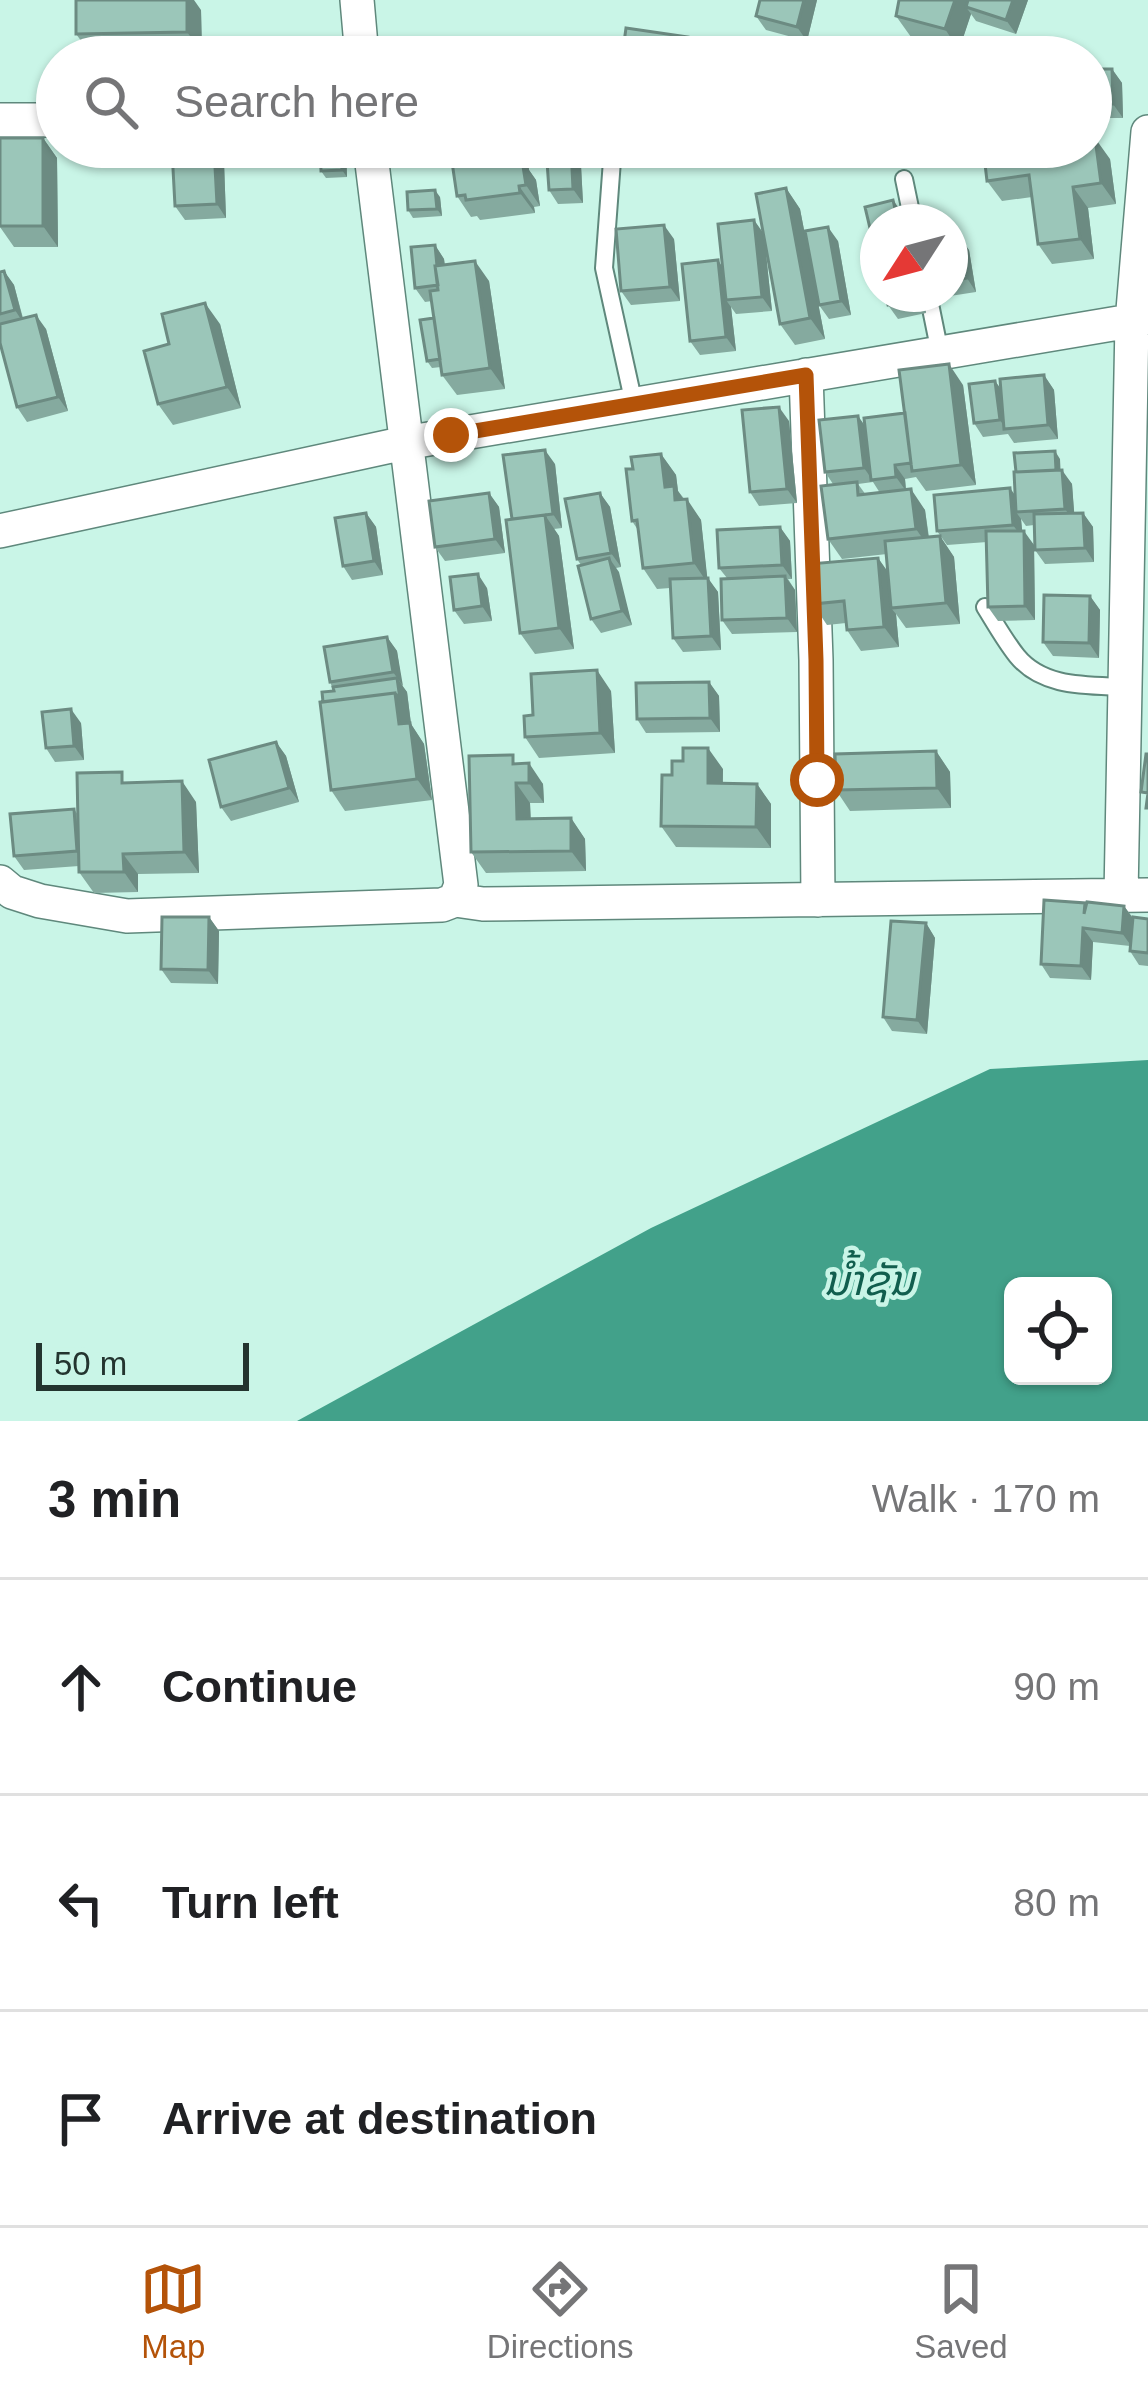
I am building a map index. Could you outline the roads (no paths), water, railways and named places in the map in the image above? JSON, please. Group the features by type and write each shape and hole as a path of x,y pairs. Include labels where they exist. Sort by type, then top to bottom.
{"street":[{"path":"358,0 361,36"},
{"path":"0,120 36,120"},
{"path":"0,882 12,892 40,901 128,916 442,905 455,899 482,904 1134,895 1125,687 1138,488 1148,132"},
{"path":"372,168 461,884 455,899"},
{"path":"0,531 405,443 1140,320"},
{"path":"806,375 818,900"}],"lane":[{"path":"611,168 604,268 634,404"},
{"path":"904,179 909,204"},
{"path":"932,312 940,353"},
{"path":"985,607 1019,660 1043,676 1066,684 1125,687"}],"water":[{"name":"ນ້ຳຊັນ","path":"1148,1060 1148,1421 297,1421 651,1228 990,1069"}]}
